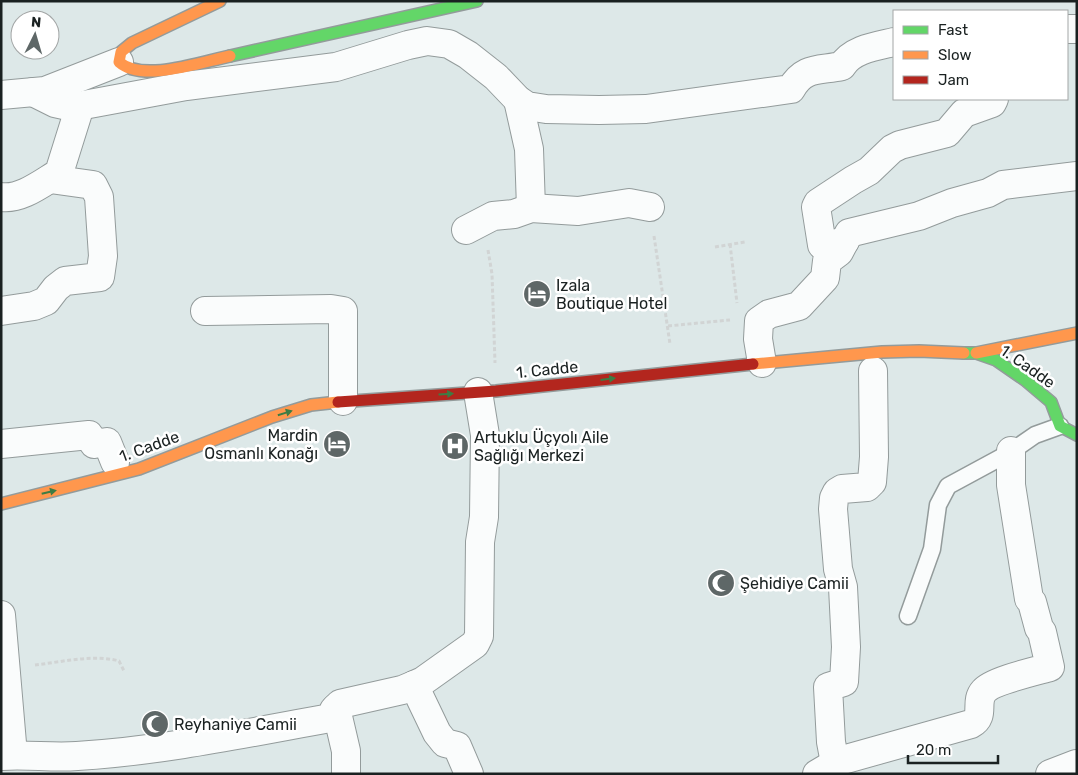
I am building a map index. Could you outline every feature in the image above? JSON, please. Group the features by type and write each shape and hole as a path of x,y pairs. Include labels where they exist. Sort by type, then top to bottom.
{"main road":[{"path":"220,1 132,43 120,52 119,62 122,66 136,71 166,70 477,1"},
{"path":"976,352 1077,333"},
{"name":"1. Cadde","path":"1,504 139,470 272,417 311,405 487,391 882,352 976,352 996,360 1025,380 1051,402 1060,426"},
{"path":"1060,426 1077,435"}],"street":[{"path":"33,92 55,103 73,107 186,86 336,67 427,41 449,44 468,56 496,77 518,100 527,106 546,109 646,109 791,89 805,72 842,66 845,60 860,51 893,42"},
{"path":"1,95 45,90 119,62"},
{"path":"518,100 529,149 531,208"},
{"path":"845,241 829,245 822,244 816,206 818,203 870,171 892,149 900,145 947,133 964,113 988,106 994,100"},
{"path":"1,197 8,198 33,189 59,173 80,106"},
{"path":"762,363 758,339 759,321 769,314 798,306 825,278 827,262 839,252 849,233 919,216 952,203 988,193 1002,185 1077,176"},
{"path":"1,311 34,306 46,301 64,281 100,277 103,256 99,197 93,185 50,178"},
{"path":"466,230 493,216 514,214 531,208 578,211 629,203 650,207"},
{"path":"205,311 331,309 343,311 343,401"},
{"path":"826,768 831,742 828,687 844,682 846,647 843,587 838,569 836,549 834,498 836,492 867,487 872,482 874,457 873,371"},
{"path":"1,615 5,669 7,756 76,756 210,740 330,718 340,704 402,690 423,682 475,644 480,636 480,552 484,517 487,391"},
{"path":"1,444 90,435 94,444 107,442 115,462"},
{"path":"826,768 876,750 977,721 980,698 984,690 993,684 1050,667 1042,632 1039,628 1032,602 1029,599 1012,485 1011,451"},
{"path":"414,685 437,733 444,743 457,746 469,774"},
{"path":"336,708 346,751 346,774"},
{"path":"1050,774 1076,764"}],"lane":[{"path":"908,616 932,549 938,505 948,486 1011,451 1035,435 1060,426"}],"path":[{"path":"650,207 673,372"},
{"path":"466,230 468,239 485,241 492,274 487,391"},
{"path":"715,247 745,242"},
{"path":"730,244 734,281"},
{"path":"668,326 732,320"},
{"path":"5,669 97,658 119,661 124,671"}],"traffic: fast":[{"path":"230,56 477,1"},
{"path":"964,353 976,353 996,360 1025,380 1051,402 1060,426 1077,435"}],"traffic: slow":[{"path":"220,1 132,43 121,52 119,62 129,68 142,71 157,71 230,56"},
{"path":"976,353 1077,333"},
{"path":"753,364 882,352 964,353"},
{"path":"1,504 139,469 272,417 311,405 338,402"}],"traffic: jam":[{"path":"338,402 496,391 753,364"}],"place":[{"name":"Izala Boutique Hotel","path":"537,294"},
{"name":"Mardin Osmanlı Konağı","path":"337,444"},
{"name":"Artuklu Üçyolı Aile Sağlığı Merkezi","path":"455,446"},
{"name":"Şehidiye Camii","path":"721,583"},
{"name":"Reyhaniye Camii","path":"155,724"}]}
